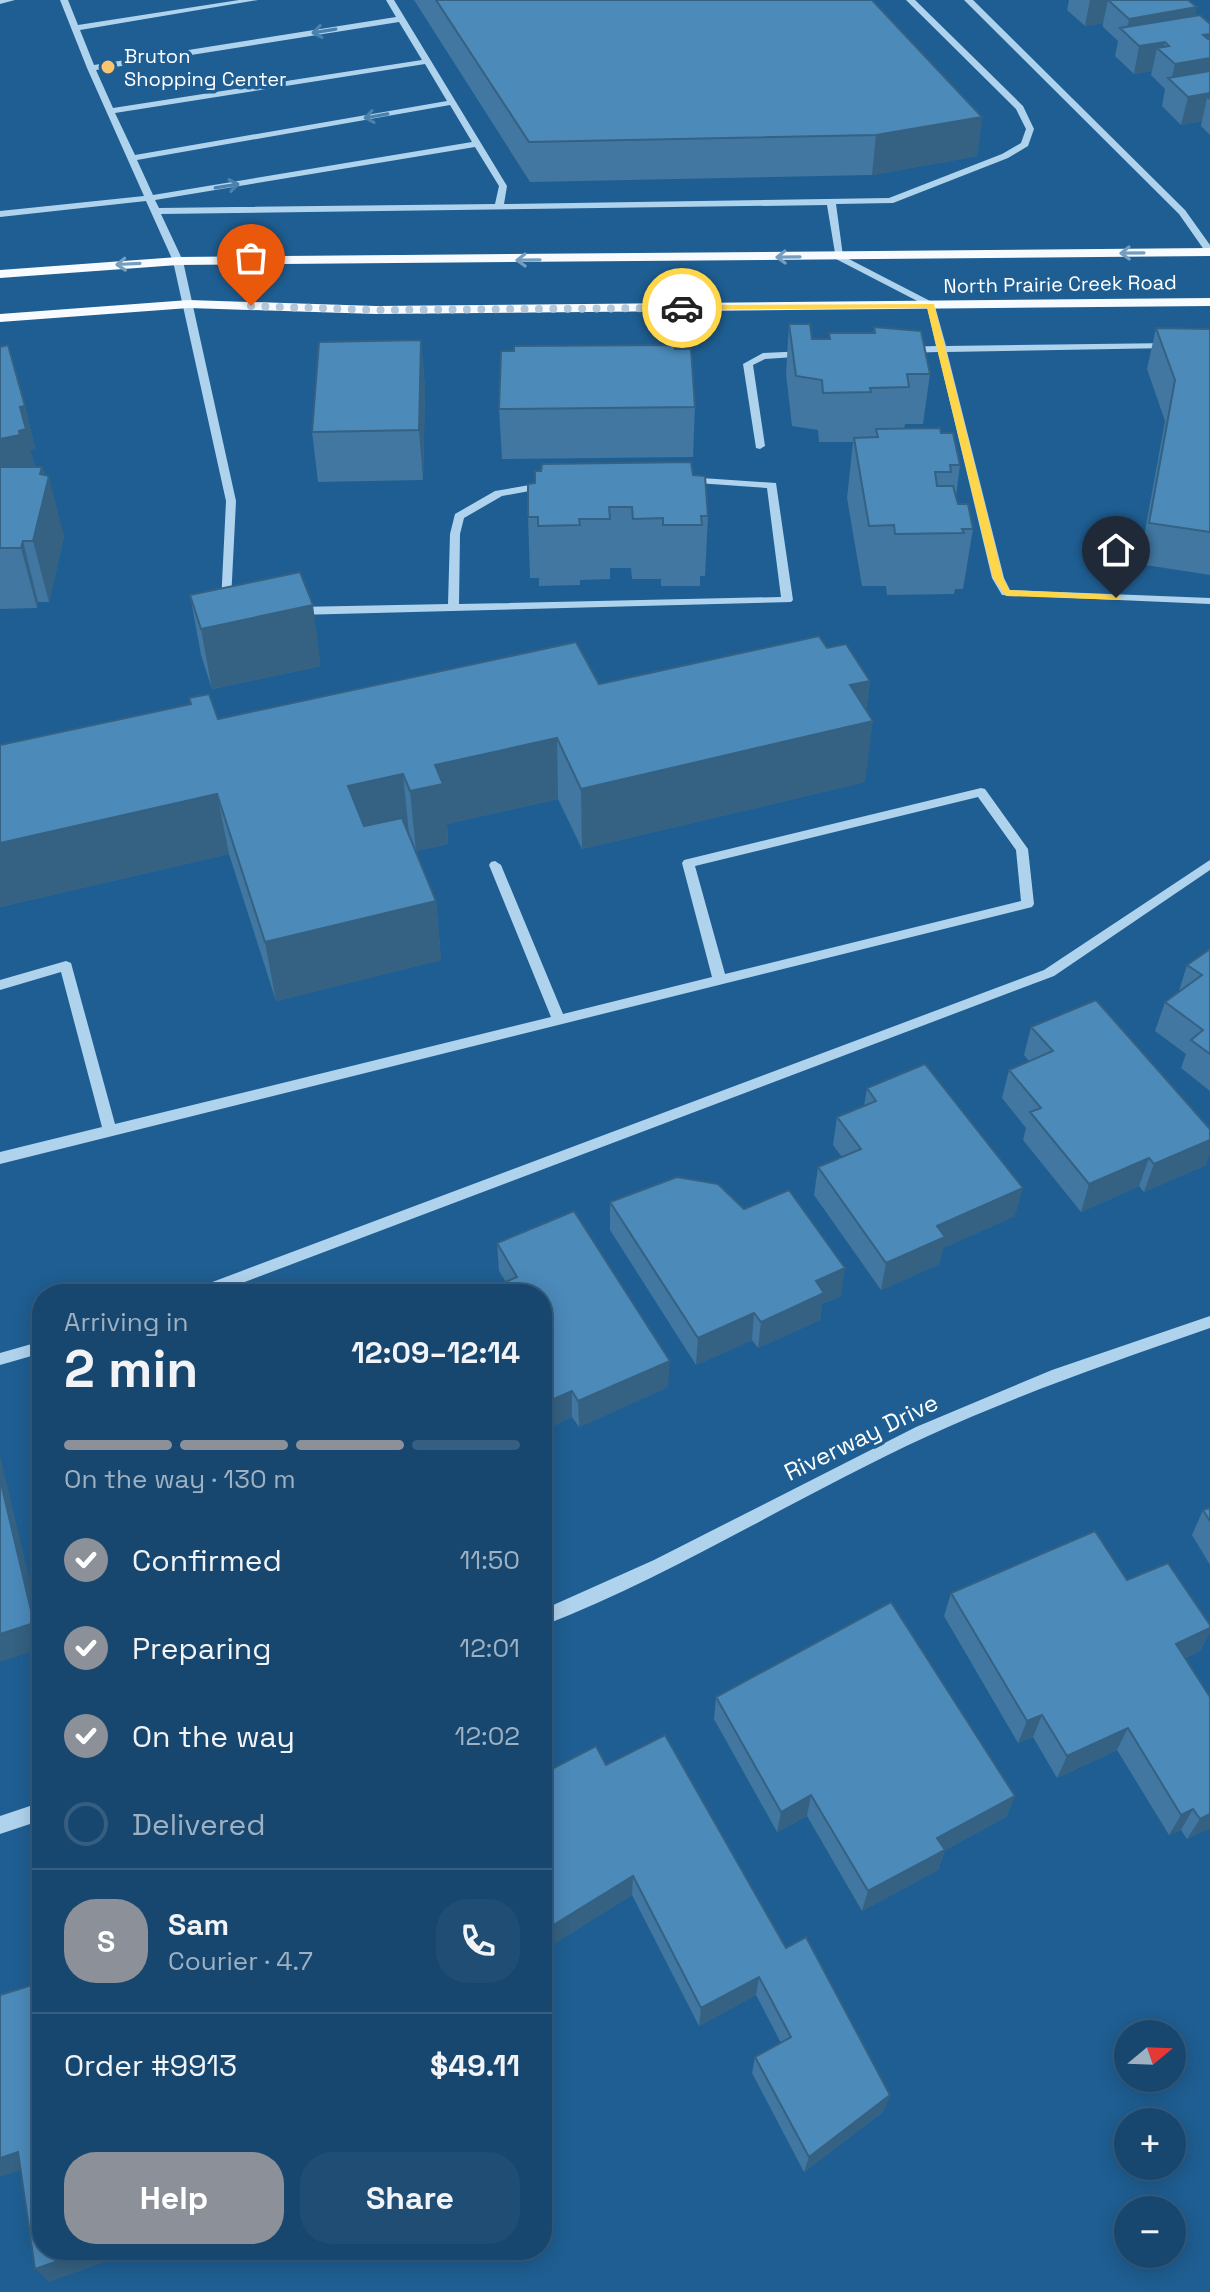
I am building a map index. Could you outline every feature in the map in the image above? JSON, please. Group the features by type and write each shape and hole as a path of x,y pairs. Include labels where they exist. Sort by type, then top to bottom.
{"main road":[{"name":"North Prairie Creek Road","path":"0,274 178,261 1210,252"},
{"name":"North Prairie Creek Road","path":"0,318 189,304 376,310 1210,302"}],"street":[{"path":"0,2 11,0"},
{"path":"64,0 91,68 178,261 231,501 225,602 238,604"},
{"path":"74,28 254,0"},
{"path":"390,0 503,186 499,208"},
{"path":"156,211 890,201 1005,156 1025,144 1030,129 1020,108 910,0"},
{"path":"968,0 1182,212 1210,252"},
{"path":"91,68 401,19"},
{"path":"110,111 429,61"},
{"path":"133,158 453,102"},
{"path":"0,214 150,198 478,144"},
{"path":"831,204 839,257 931,305 998,578 1006,593 1210,601"},
{"path":"896,351 1178,345"},
{"path":"760,446 748,364 763,356 822,354"},
{"path":"289,611 787,600 772,485 667,479"},
{"path":"453,607 459,516 499,493 528,486 559,485"},
{"path":"0,1158 720,981 1028,904 1022,849 981,792 688,863 720,981"},
{"path":"223,1284 1049,973 1210,864"},
{"path":"495,865 559,1020"},
{"path":"0,985 66,966 110,1131"},
{"name":"Riverway Drive","path":"552,1614 660,1565 921,1432 1057,1375 1210,1322"},
{"path":"0,1359 32,1350"},
{"path":"0,1825 32,1814"}],"building":[{"path":"436,0 872,0 982,117 876,135 529,142"},
{"path":"1108,0 1188,0 1197,7 1129,19"},
{"path":"1200,15 1210,24 1210,34 1203,35 1210,39 1210,58 1175,64 1157,48 1169,46 1165,42 1139,46 1120,28"},
{"path":"1210,71 1210,93 1188,97 1168,78"},
{"path":"789,324 810,324 812,339 830,339 829,333 875,333 874,327 921,331 930,374 907,374 909,387 823,393 822,380 796,376"},
{"path":"1156,328 1210,329 1210,532 1149,523 1175,380"},
{"path":"421,340 419,430 312,432 319,342"},
{"path":"8,345 25,406 20,407 26,429 19,431 20,435 0,439 0,347"},
{"path":"674,345 675,349 691,349 695,407 499,409 501,351 514,351 514,346"},
{"path":"940,428 941,433 953,433 960,465 950,465 951,472 935,472 937,486 953,486 958,504 968,504 973,529 962,529 964,533 895,534 894,525 869,526 854,438 878,437 876,429"},
{"path":"691,462 693,475 705,476 708,516 701,516 702,525 663,525 663,518 633,519 632,507 609,507 610,519 579,519 580,525 538,526 538,517 528,517 528,484 535,483 535,471 541,471 542,464"},
{"path":"0,467 42,467 40,474 49,476 33,541 23,541 21,548 0,548"},
{"path":"300,572 313,605 201,629 190,595"},
{"path":"819,636 827,648 846,644 870,681 850,685 873,721 581,789 557,738 435,765 443,784 410,791 403,774 348,786 364,826 402,818 436,901 265,942 217,794 0,843 0,745 191,704 189,698 209,694 218,719 576,642 599,684"},
{"path":"1210,949 1210,1054 1191,1040 1203,1030 1165,1002 1202,975 1187,965"},
{"path":"1096,1000 1210,1129 1210,1140 1154,1164 1149,1158 1089,1184 1030,1112 1041,1108 1009,1070 1053,1051 1031,1027"},
{"path":"925,1064 1023,1188 937,1226 945,1237 886,1263 818,1167 861,1149 837,1117 876,1101 867,1088"},
{"path":"677,1177 718,1184 744,1209 789,1190 845,1268 816,1281 824,1293 761,1322 754,1313 698,1338 610,1202"},
{"path":"574,1211 670,1361 578,1401 572,1391 552,1400 552,1284 501,1284 517,1277 497,1243"},
{"path":"0,1479 32,1624 0,1634"},
{"path":"1210,1508 1210,1521 1203,1510"},
{"path":"1095,1531 1127,1580 1168,1563 1210,1625 1210,1628 1176,1644 1210,1697 1210,1814 1200,1819 1193,1809 1181,1815 1128,1728 1067,1756 1042,1715 1027,1721 951,1593"},
{"path":"891,1602 1015,1796 937,1838 945,1850 868,1891 811,1795 781,1812 716,1697"},
{"path":"665,1735 786,1948 806,1937 890,2095 809,2157 755,2057 791,2037 759,1977 701,2008 633,1876 552,1926 552,1769 596,1746 606,1765"},
{"path":"32,1985 32,2248 18,2152 0,2158 0,1995"},
{"path":"34,2260 61,2260 35,2269"}],"way so far":[{"path":"251,306 376,310 682,308"}],"place":[{"name":"Bruton Shopping Center","path":"108,67"}],"route":[{"path":"682,308 931,305 998,578 1006,593 1116,598"}]}
